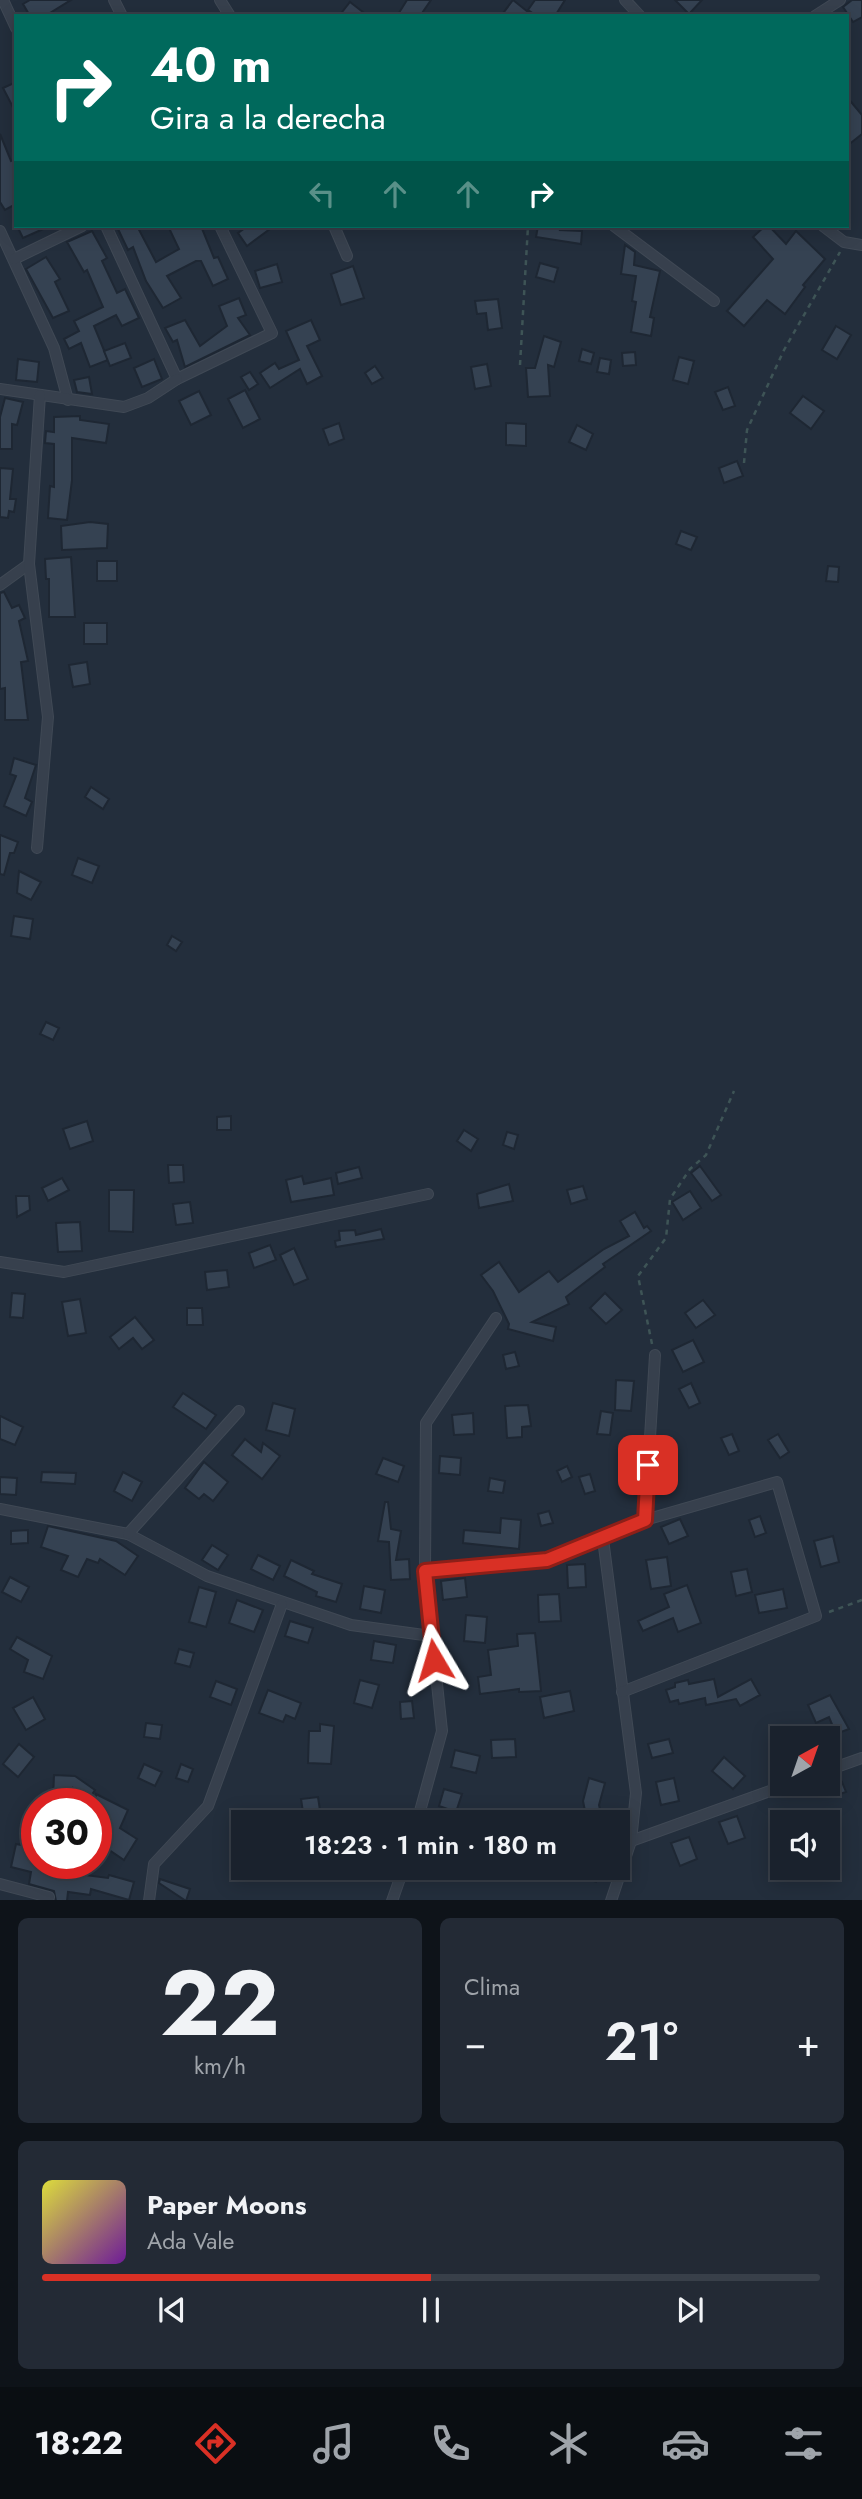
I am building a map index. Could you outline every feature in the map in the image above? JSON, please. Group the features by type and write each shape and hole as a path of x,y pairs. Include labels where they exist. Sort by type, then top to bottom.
{"street":[{"path":"3,0 14,25"},
{"path":"625,0 636,14"},
{"path":"817,0 819,13 840,0"},
{"path":"15,259 78,228"},
{"path":"107,228 177,379"},
{"path":"0,389 124,407 148,398 177,379 272,333 221,228"},
{"path":"335,228 347,256"},
{"path":"617,228 714,301"},
{"path":"826,228 844,242 862,245"},
{"path":"0,231 54,348 68,400"},
{"path":"37,848 48,717 29,564 40,395"},
{"path":"0,585 29,564"},
{"path":"0,1262 64,1272 428,1194"},
{"path":"420,1810 443,1731 425,1571 426,1423 496,1318"},
{"path":"645,1520 654,1354"},
{"path":"128,1534 239,1411"},
{"path":"425,1571 547,1560 645,1520 777,1482 816,1616 622,1692"},
{"path":"0,1509 128,1534 207,1576 282,1604 351,1625 431,1636"},
{"path":"603,1539 636,1793 631,1842 611,1900"},
{"path":"149,1900 154,1864 208,1806 282,1604"},
{"path":"840,1766 862,1758"},
{"path":"631,1842 770,1791"},
{"path":"392,1900 399,1880"},
{"path":"0,1884 49,1897 48,1900"}],"path":[{"path":"520,365 528,228"},
{"path":"744,464 747,430 784,350 830,274 844,242"},
{"path":"654,1354 638,1276 666,1238 670,1199 690,1169 706,1155 734,1091"},
{"path":"816,1616 862,1600"}],"building":[{"path":"30,0 71,0 48,14 29,14 23,4"},
{"path":"407,0 431,0 421,14 398,14"},
{"path":"513,0 530,14 502,14"},
{"path":"535,0 565,0 556,14 534,14 528,10"},
{"path":"675,0 702,0 689,14"},
{"path":"852,0 862,0 862,17 853,22 843,7"},
{"path":"350,2 365,14 341,14"},
{"path":"14,83 14,109 3,88"},
{"path":"849,99 862,115 862,134 849,144"},
{"path":"0,134 11,161 14,160 14,205 5,210 0,202"},
{"path":"18,228 46,228 23,238"},
{"path":"138,228 156,262 179,249 169,228 202,228 214,258 218,257 228,279 213,286 201,261 196,261 167,276 181,298 163,308 146,281 133,247 128,250 118,229"},
{"path":"245,228 271,228 247,246 238,233"},
{"path":"538,228 582,231 581,244 536,237"},
{"path":"763,228 771,228 786,244 796,231 825,259 803,285 805,287 785,314 767,300 744,326 727,311 773,259 753,237"},
{"path":"92,231 107,258 102,261 117,293 125,289 139,318 122,326 116,315 94,326 108,360 90,367 81,343 69,349 64,339 79,331 74,321 103,307 87,270 84,272 67,242"},
{"path":"625,245 635,252 634,265 660,271 650,317 654,318 651,336 631,332 636,302 632,301 636,276 621,274"},
{"path":"46,257 60,279 55,282 69,311 53,318 26,269"},
{"path":"540,263 558,268 554,282 536,277"},
{"path":"277,264 282,282 260,288 255,271"},
{"path":"353,266 364,298 341,305 331,274"},
{"path":"239,298 246,315 238,318 250,335 185,367 177,340 173,342 165,328 185,320 200,346 227,326 219,306"},
{"path":"498,299 502,328 488,330 486,313 477,314 475,301"},
{"path":"311,320 320,340 307,346 322,376 307,384 300,369 270,388 260,373 275,363 279,369 299,360 286,331"},
{"path":"836,326 851,335 837,359 822,350"},
{"path":"544,336 561,342 554,367 548,365 550,396 528,397 526,368 535,368"},
{"path":"125,343 131,358 110,366 104,351"},
{"path":"582,349 594,353 591,364 579,361"},
{"path":"635,352 636,365 623,366 622,353"},
{"path":"679,357 694,361 688,384 673,380"},
{"path":"600,358 611,360 609,374 597,372"},
{"path":"18,359 39,362 37,382 16,380"},
{"path":"154,359 162,379 142,387 134,368"},
{"path":"487,364 491,386 475,389 471,367"},
{"path":"375,366 383,378 372,384 365,373"},
{"path":"250,372 258,384 249,390 241,377"},
{"path":"89,377 92,394 77,392 74,380"},
{"path":"728,387 735,406 723,410 715,392"},
{"path":"245,390 260,419 243,428 228,399"},
{"path":"199,391 211,415 191,425 179,401"},
{"path":"803,396 824,411 811,429 790,413"},
{"path":"5,398 23,402 17,425 12,424 12,449 0,449 0,417"},
{"path":"80,416 80,420 109,424 106,443 72,438 72,480 67,520 48,518 50,486 54,487 54,444 45,443 46,431 54,432 54,417"},
{"path":"339,423 344,439 329,445 323,429"},
{"path":"506,423 526,424 526,446 506,445"},
{"path":"577,425 593,434 586,450 569,442"},
{"path":"737,461 743,476 724,483 719,468"},
{"path":"0,468 13,469 10,499 16,499 14,512 9,511 8,518 0,517"},
{"path":"90,522 108,524 107,548 62,550 61,526"},
{"path":"681,531 697,537 691,550 676,544"},
{"path":"71,557 75,617 49,617 49,579 46,579 45,559"},
{"path":"97,561 117,561 117,581 97,581"},
{"path":"828,566 839,567 838,582 826,581"},
{"path":"4,592 12,608 19,605 25,618 19,621 28,661 21,662 28,720 5,720 5,688 0,689 0,593"},
{"path":"84,623 107,623 107,644 84,644"},
{"path":"87,662 90,684 73,687 69,665"},
{"path":"14,758 36,765 25,798 32,802 26,816 4,806 16,776 10,774"},
{"path":"91,787 109,799 103,809 85,797"},
{"path":"0,835 18,842 14,853 10,853 4,875 0,874"},
{"path":"78,858 99,866 92,883 72,875"},
{"path":"19,871 41,882 31,900 17,893"},
{"path":"14,916 33,919 30,939 11,936"},
{"path":"172,936 182,942 176,951 167,945"},
{"path":"46,1022 59,1028 53,1040 40,1034"},
{"path":"231,1116 231,1130 217,1130 217,1117"},
{"path":"87,1121 93,1141 70,1149 63,1129"},
{"path":"464,1130 478,1139 471,1151 457,1141"},
{"path":"507,1132 518,1135 514,1149 503,1145"},
{"path":"168,1165 183,1165 184,1182 169,1183"},
{"path":"700,1166 721,1195 712,1201 691,1173"},
{"path":"359,1167 362,1178 338,1184 336,1173"},
{"path":"302,1176 304,1184 331,1178 334,1195 291,1202 286,1180"},
{"path":"62,1178 69,1190 48,1201 42,1188"},
{"path":"509,1184 513,1201 479,1208 477,1194"},
{"path":"583,1186 587,1199 571,1204 567,1190"},
{"path":"109,1190 134,1190 133,1232 109,1231"},
{"path":"690,1191 701,1208 683,1220 672,1202"},
{"path":"16,1196 29,1196 30,1210 17,1217"},
{"path":"190,1202 193,1223 176,1225 173,1204"},
{"path":"635,1212 644,1228 647,1226 651,1231 603,1264 605,1267 566,1297 569,1304 532,1322 556,1327 553,1341 508,1329 509,1324 493,1291 481,1275 499,1262 519,1292 549,1271 558,1282 604,1249 629,1236 620,1221"},
{"path":"80,1222 82,1251 58,1252 56,1223"},
{"path":"381,1229 384,1239 336,1247 335,1241 340,1240 339,1231 355,1230 356,1235"},
{"path":"270,1245 276,1260 254,1268 249,1253"},
{"path":"294,1248 308,1279 294,1285 280,1255"},
{"path":"227,1270 229,1287 207,1290 205,1272"},
{"path":"12,1293 25,1294 23,1318 10,1317"},
{"path":"605,1293 622,1310 606,1324 590,1308"},
{"path":"80,1299 86,1333 68,1336 62,1302"},
{"path":"703,1300 715,1315 696,1328 685,1313"},
{"path":"187,1308 202,1308 203,1325 187,1325"},
{"path":"135,1317 154,1340 142,1349 133,1338 119,1349 110,1337"},
{"path":"693,1340 704,1362 683,1372 672,1350"},
{"path":"515,1352 519,1366 506,1369 503,1355"},
{"path":"616,1380 634,1381 631,1411 615,1410"},
{"path":"691,1383 700,1403 689,1408 679,1389"},
{"path":"183,1393 216,1415 206,1429 173,1407"},
{"path":"273,1403 295,1409 289,1436 266,1430"},
{"path":"528,1405 531,1426 522,1427 522,1437 507,1438 505,1406"},
{"path":"601,1411 613,1413 610,1435 597,1434"},
{"path":"473,1413 474,1434 454,1435 452,1415"},
{"path":"0,1416 23,1427 15,1445 0,1439"},
{"path":"732,1434 739,1451 729,1455 721,1438"},
{"path":"778,1434 789,1452 780,1458 768,1440"},
{"path":"245,1439 261,1452 263,1443 280,1456 262,1479 232,1455"},
{"path":"440,1456 461,1458 460,1475 439,1473"},
{"path":"383,1458 404,1466 398,1482 376,1474"},
{"path":"204,1462 228,1482 213,1501 204,1494 199,1499 185,1488"},
{"path":"567,1466 572,1477 562,1482 557,1471"},
{"path":"42,1472 76,1473 75,1484 41,1482"},
{"path":"123,1472 142,1482 132,1501 114,1491"},
{"path":"590,1474 595,1491 585,1494 579,1477"},
{"path":"0,1477 17,1478 16,1495 0,1494"},
{"path":"490,1478 505,1481 503,1493 488,1491"},
{"path":"385,1502 388,1502 391,1529 401,1531 396,1560 409,1559 410,1579 391,1580 389,1542 378,1541"},
{"path":"549,1511 553,1523 541,1526 538,1514"},
{"path":"760,1516 766,1533 755,1537 749,1520"},
{"path":"501,1518 521,1520 519,1549 463,1543 464,1530 500,1533"},
{"path":"680,1519 688,1536 669,1544 661,1527"},
{"path":"48,1526 116,1541 138,1556 125,1575 100,1559 98,1563 87,1559 78,1577 61,1570 68,1556 41,1547"},
{"path":"28,1530 28,1543 11,1544 11,1531"},
{"path":"833,1536 839,1562 821,1567 814,1541"},
{"path":"212,1545 228,1555 218,1570 202,1560"},
{"path":"258,1555 280,1566 273,1580 251,1569"},
{"path":"667,1557 671,1586 651,1589 646,1560"},
{"path":"291,1560 314,1571 312,1574 342,1584 336,1602 316,1596 317,1592 284,1576"},
{"path":"585,1564 586,1587 568,1588 567,1565"},
{"path":"747,1569 752,1592 736,1596 731,1572"},
{"path":"10,1577 29,1587 21,1602 2,1592"},
{"path":"465,1578 467,1597 443,1600 441,1581"},
{"path":"687,1585 701,1623 678,1632 673,1618 643,1631 638,1621 669,1607 664,1594"},
{"path":"364,1586 385,1590 381,1613 360,1609"},
{"path":"199,1587 216,1592 206,1627 189,1622"},
{"path":"783,1589 787,1608 759,1613 755,1595"},
{"path":"559,1594 561,1621 539,1622 538,1595"},
{"path":"237,1600 263,1610 254,1632 229,1623"},
{"path":"466,1615 487,1617 485,1643 464,1641"},
{"path":"290,1621 313,1628 308,1643 285,1636"},
{"path":"535,1633 541,1691 519,1692 519,1689 480,1694 478,1677 491,1675 488,1650 518,1646 517,1634"},
{"path":"17,1637 52,1656 43,1679 24,1672 28,1660 10,1649"},
{"path":"374,1641 396,1645 393,1663 371,1660"},
{"path":"179,1649 194,1653 190,1667 175,1663"},
{"path":"714,1679 718,1697 751,1679 760,1695 740,1706 736,1699 706,1705 705,1698 679,1704 678,1700 670,1702 666,1690 675,1687 675,1683 688,1680 689,1684"},
{"path":"360,1680 379,1685 372,1708 354,1703"},
{"path":"216,1681 237,1689 231,1705 210,1697"},
{"path":"268,1690 301,1703 295,1719 286,1715 283,1722 259,1713"},
{"path":"570,1691 574,1711 544,1718 540,1697"},
{"path":"830,1695 849,1729 840,1732 840,1726 833,1726 829,1717 816,1723 808,1705"},
{"path":"33,1697 45,1719 26,1730 13,1708"},
{"path":"412,1701 414,1718 401,1719 400,1702"},
{"path":"146,1723 162,1725 160,1739 144,1737"},
{"path":"320,1724 334,1726 331,1764 308,1763 309,1731 320,1731"},
{"path":"515,1739 516,1757 492,1758 491,1740"},
{"path":"669,1739 673,1753 652,1758 648,1744"},
{"path":"19,1744 34,1757 18,1777 3,1764"},
{"path":"455,1750 480,1756 476,1773 451,1767"},
{"path":"724,1757 745,1776 733,1789 712,1771"},
{"path":"144,1764 162,1772 155,1786 138,1778"},
{"path":"181,1764 193,1769 188,1782 176,1778"},
{"path":"54,1775 75,1776 92,1788 73,1788 53,1788"},
{"path":"589,1778 605,1783 600,1810 585,1810 583,1801"},
{"path":"674,1778 679,1801 661,1805 656,1782"},
{"path":"840,1783 846,1792 840,1794"},
{"path":"444,1789 462,1794 457,1810 439,1806"},
{"path":"318,1797 320,1810 303,1810 301,1799"},
{"path":"112,1802 128,1810 120,1828 137,1839 124,1860 112,1852"},
{"path":"737,1816 745,1838 728,1844 719,1822"},
{"path":"689,1837 697,1859 680,1866 671,1843"},
{"path":"16,1844 21,1845 21,1870 11,1867"},
{"path":"112,1876 134,1882 129,1900 91,1889 90,1895 68,1892 67,1900 56,1900 54,1891 29,1884 30,1879 112,1879"},
{"path":"160,1879 190,1889 186,1900 184,1900 159,1883"}],"route":[{"path":"434,1660 425,1571 547,1560 645,1520 648,1465"}]}
